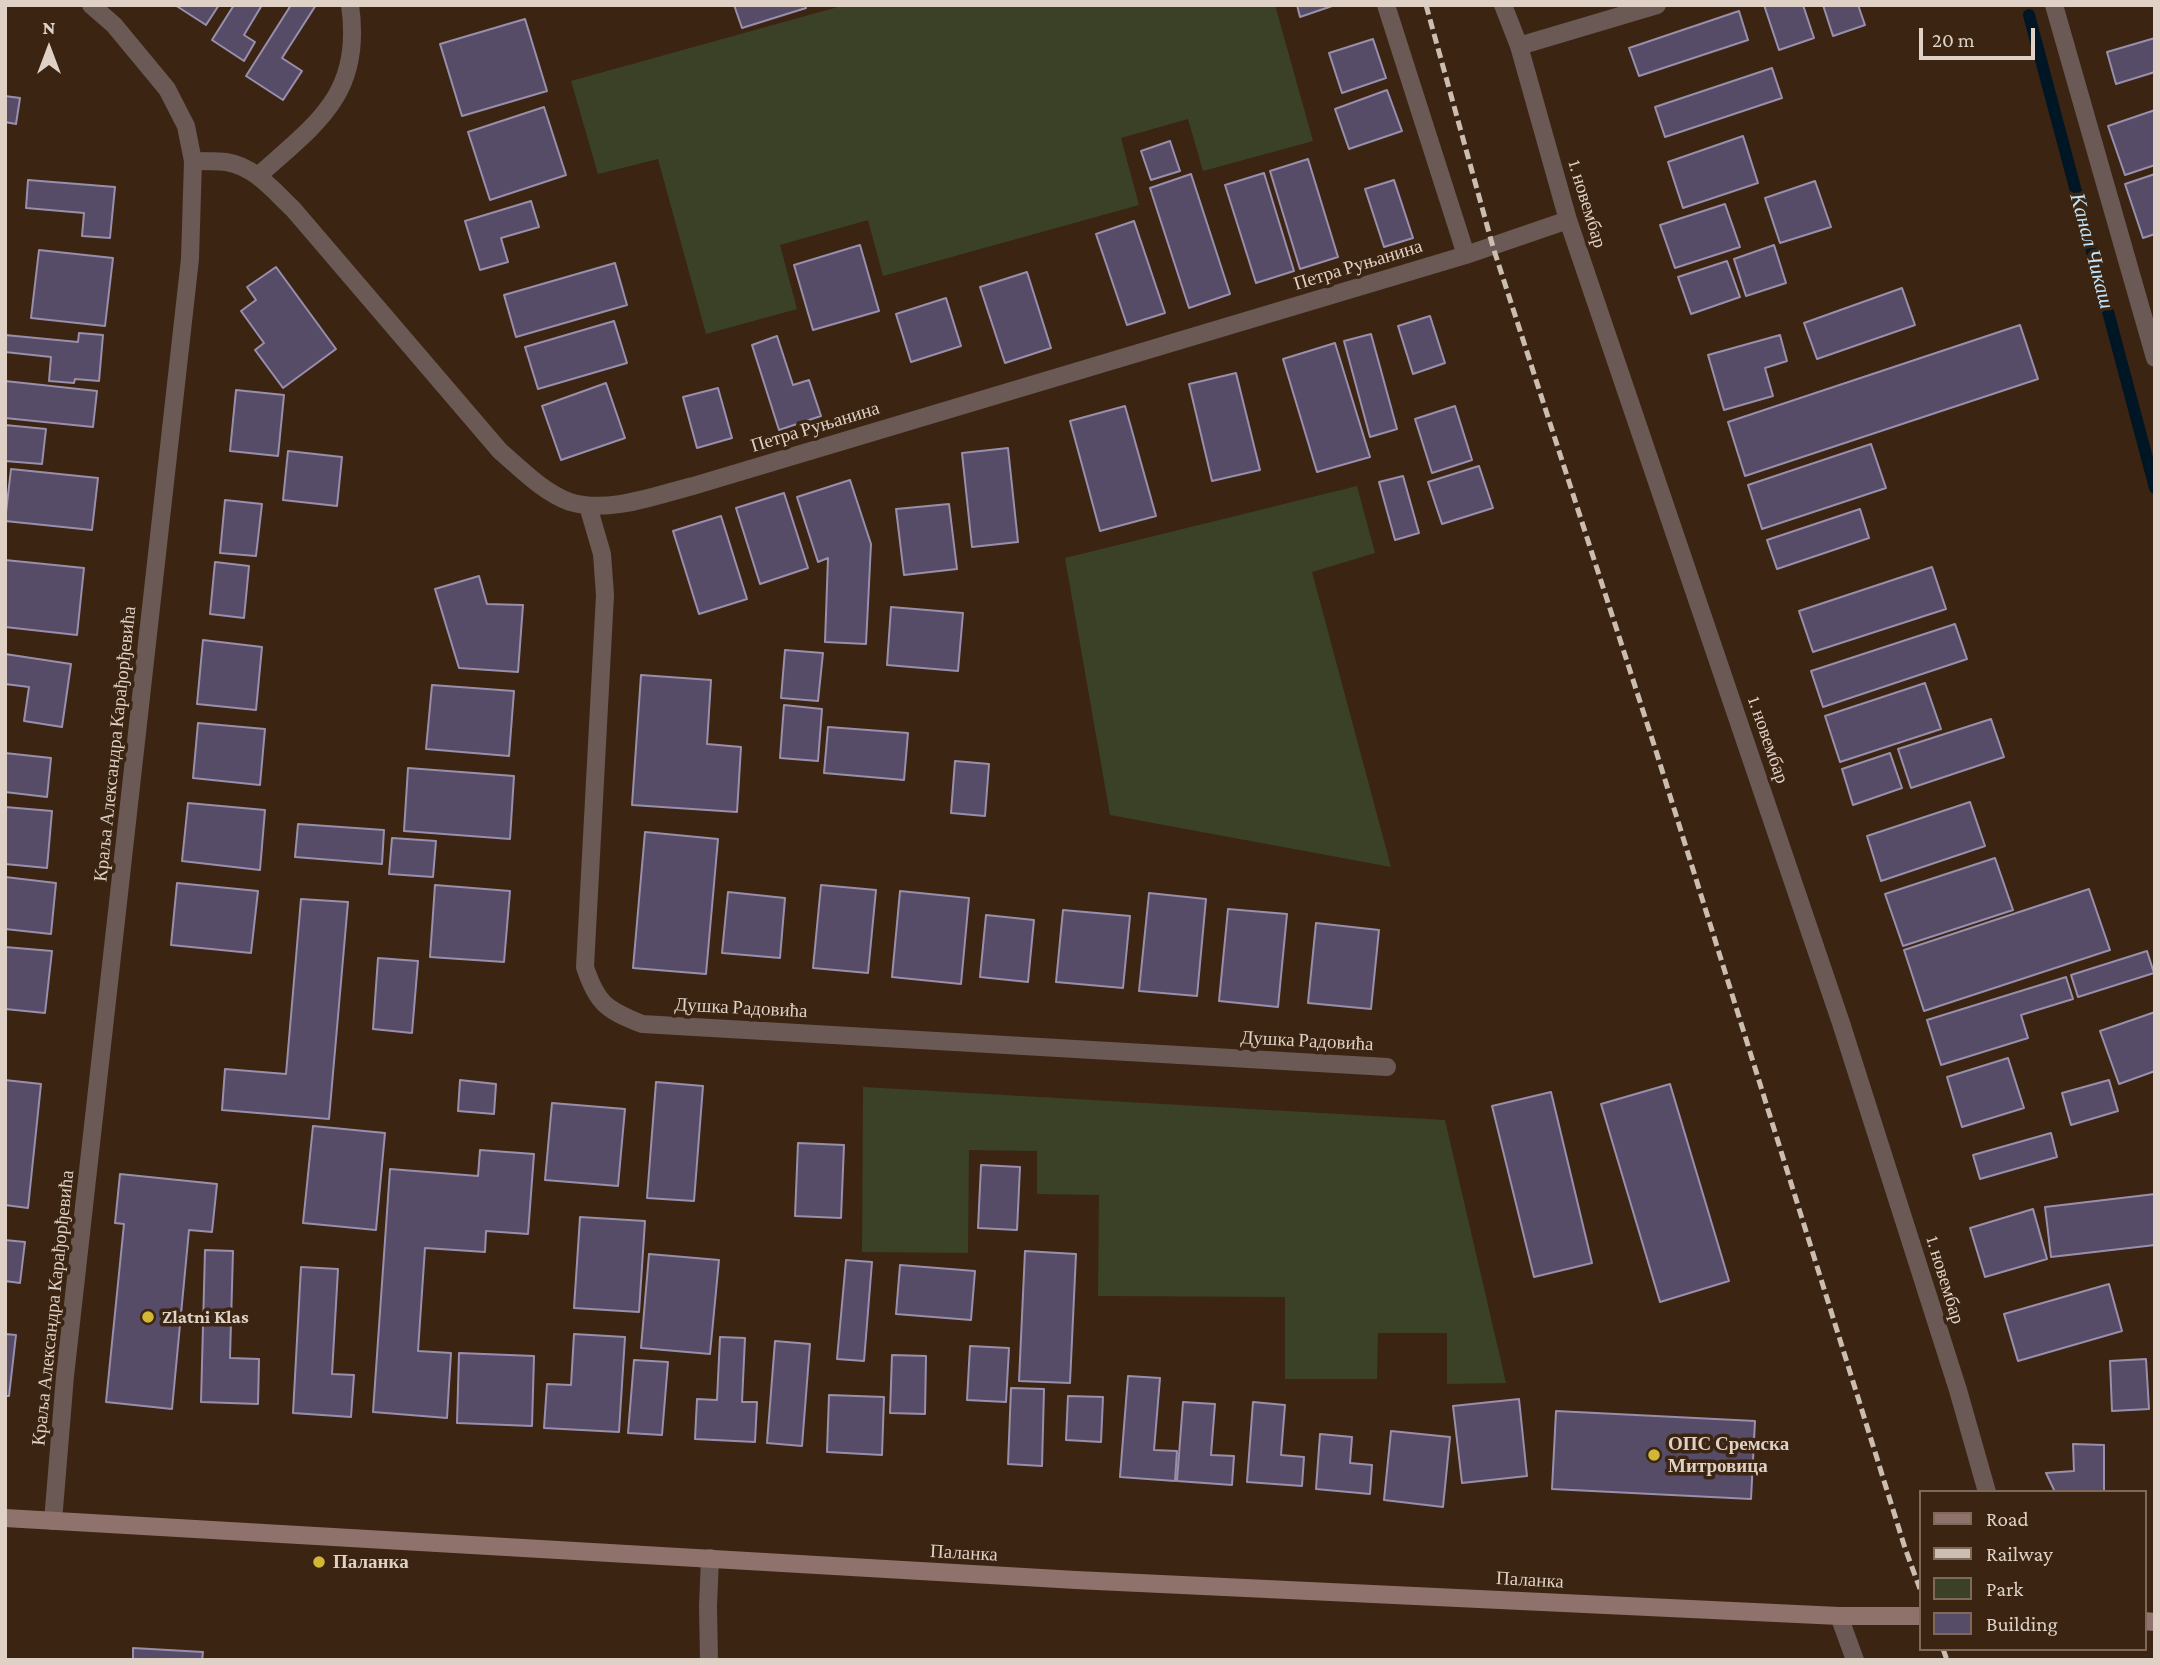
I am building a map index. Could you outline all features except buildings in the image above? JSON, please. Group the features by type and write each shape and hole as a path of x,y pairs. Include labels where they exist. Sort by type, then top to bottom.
{"main road":[{"name":"Паланка","path":"5,1518 1076,1580 1839,1616 1918,1616"}],"street":[{"name":"Краља Александра Карађорђевића","path":"53,1521 64,1387 188,273 193,161 186,126 167,89 114,25 91,5"},
{"path":"258,176 325,114 339,94 353,47 354,30 350,5"},
{"path":"1386,5 1466,255"},
{"name":"1. новембар","path":"1503,5 1519,46 1568,220 1837,1010 1933,1311 1986,1490"},
{"path":"1519,46 1657,5"},
{"path":"2053,5 2155,358"},
{"name":"Петра Руњанина","path":"193,161 228,162 244,167 258,176 293,209 500,452 539,484 568,501 588,506 625,502 693,486 1466,255 1568,220"},
{"name":"Душка Радовића","path":"588,506 602,554 605,595 585,967 593,991 613,1013 642,1024 1387,1067"},
{"path":"709,1660 710,1558"},
{"path":"1839,1616 1855,1660"}],"green space":[{"path":"845,5 1275,5 1313,141 1203,171 1188,119 1121,138 1139,205 883,276 868,220 780,245 797,309 706,334 658,159 598,174 571,81"},
{"path":"1357,486 1375,553 1312,572 1391,867 1110,815 1065,558"},
{"path":"863,1087 1445,1120 1506,1383 1447,1384 1447,1333 1378,1333 1377,1379 1285,1379 1285,1297 1098,1296 1099,1195 1037,1194 1037,1151 969,1150 968,1253 862,1252"}],"waterway":[{"name":"Канал Чикаш","path":"2029,15 2155,488"}],"railway":[{"path":"1426,5 1493,247 1656,751 1918,1584"},
{"path":"1944,1651 1947,1660"}],"place":[{"name":"Zlatni Klas","path":"148,1317"},
{"name":"ОПС Сремска Митровица","path":"1654,1455"},
{"name":"Паланка","path":"319,1562"}]}
